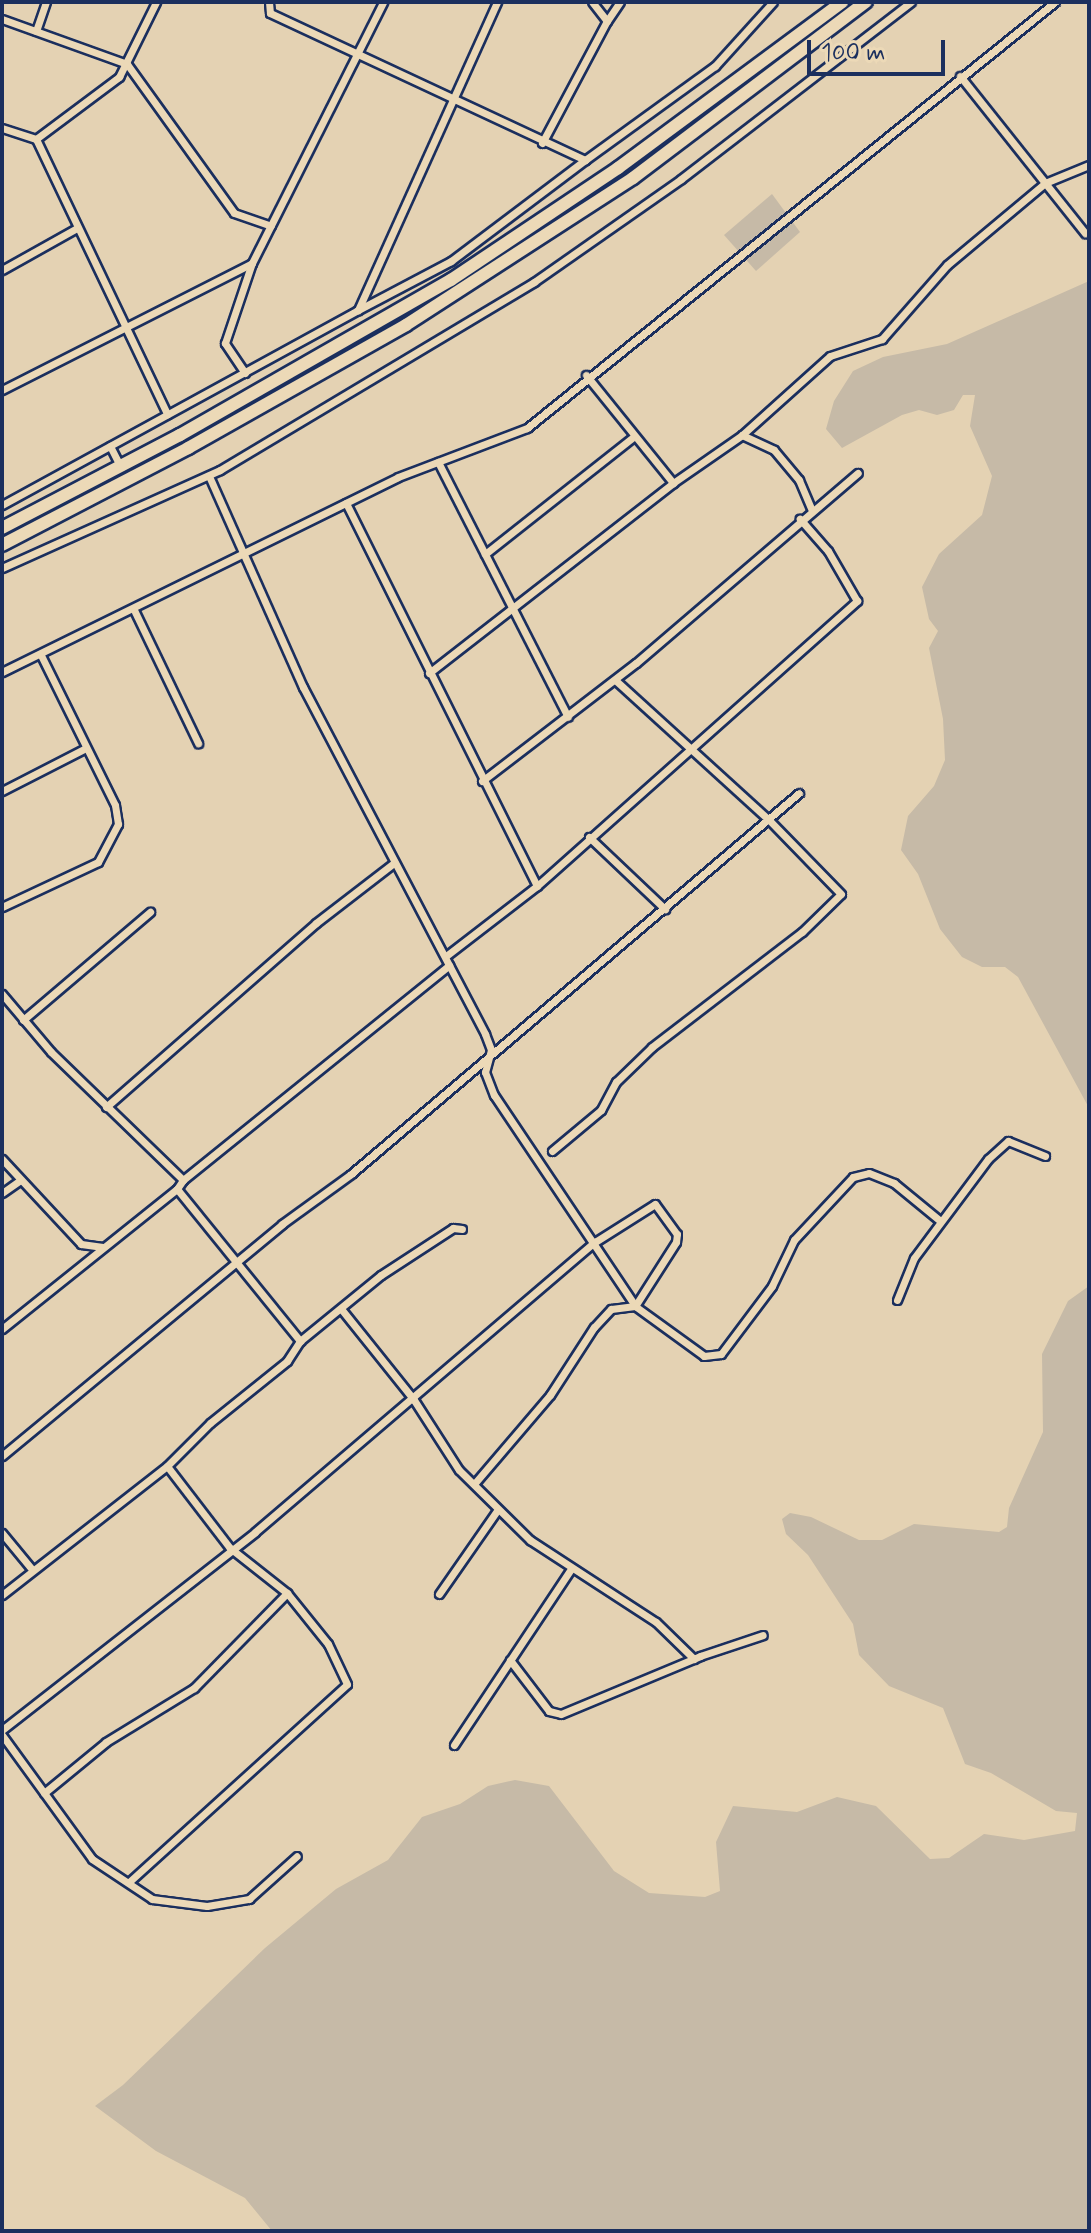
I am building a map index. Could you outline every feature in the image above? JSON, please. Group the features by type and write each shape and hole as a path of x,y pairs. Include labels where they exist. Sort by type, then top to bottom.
{"main road":[{"path":"2,528 120,466 509,243 842,2"},
{"path":"2,545 161,463 406,325 633,178 866,2"}],"street":[{"path":"36,31 46,2"},
{"path":"36,139 116,81 156,2"},
{"path":"269,2 270,13 451,101 585,160"},
{"path":"245,373 225,343 252,263 383,2"},
{"path":"358,310 497,2"},
{"path":"592,2 607,21"},
{"path":"542,143 620,2"},
{"path":"2,568 209,476 534,282 681,179 911,2"},
{"path":"2,672 134,610 238,552 438,462 527,428 586,375 1055,2"},
{"path":"2,505 451,261 715,66 775,3"},
{"path":"2,19 127,64 230,209 242,219 271,226"},
{"path":"960,76 1085,233"},
{"path":"2,128 36,139 75,229 127,326 167,414"},
{"path":"429,673 514,611 673,483 742,435 830,356 882,339 947,265 1045,183 1089,165"},
{"path":"2,259 4,269 75,229"},
{"path":"2,390 252,263"},
{"path":"586,375 632,438 673,483"},
{"path":"742,435 774,450 795,474 812,510"},
{"path":"485,554 632,438"},
{"path":"110,446 120,466"},
{"path":"438,462 568,717"},
{"path":"482,781 615,680 800,519 858,473"},
{"path":"209,476 238,552 394,863 448,960 491,1050 485,1072 494,1095 635,1306 704,1356 721,1354 772,1286 794,1240 853,1177 869,1173 894,1183 939,1220"},
{"path":"346,503 537,886"},
{"path":"2,1329 177,1189 183,1180 537,886 857,601 828,551 800,519"},
{"path":"134,610 198,743"},
{"path":"2,907 86,869 107,852 118,813 41,655"},
{"path":"552,1151 601,1110 616,1082 652,1047 802,932 839,897 830,880 769,820 615,680"},
{"path":"2,791 86,748"},
{"path":"2,1456 238,1264 332,1183 351,1174 491,1050 529,1025 799,793"},
{"path":"589,837 665,909"},
{"path":"106,1107 316,923 394,863"},
{"path":"23,1020 150,912"},
{"path":"2,994 106,1107 183,1180"},
{"path":"897,1300 914,1258 939,1220 1006,1142 1045,1156"},
{"path":"2,1159 19,1181 50,1205 81,1244 105,1247"},
{"path":"2,1193 19,1181"},
{"path":"177,1189 300,1341"},
{"path":"297,1856 261,1893 232,1904 182,1905 141,1894 129,1882 92,1859 2,1733 121,1641 230,1548 414,1400 595,1242 652,1203 675,1230 676,1242 635,1306"},
{"path":"2,1595 31,1568 167,1466 210,1423 287,1361 300,1341 342,1310 381,1275 453,1228 462,1229"},
{"path":"474,1484 550,1395 594,1327 611,1309 635,1306"},
{"path":"342,1310 414,1400 474,1484 498,1509 530,1540 656,1622 694,1659"},
{"path":"129,1882 343,1692 347,1684 328,1644 287,1593 230,1548 167,1466"},
{"path":"439,1594 498,1509"},
{"path":"2,1533 31,1568"},
{"path":"454,1745 571,1569"},
{"path":"44,1793 144,1715 194,1688 287,1593"},
{"path":"510,1660 549,1711 561,1714 694,1659 763,1635"}],"shaded area":[{"path":"772,194 800,232 756,271 724,235"},
{"path":"1089,281 1089,1108 1018,977 1005,967 982,967 962,957 940,929 918,874 901,850 908,816 934,786 945,760 943,719 929,648 938,631 929,619 922,587 939,554 982,515 992,476 970,426 975,395 963,395 954,410 937,415 919,410 902,415 842,448 826,429 834,401 853,371 883,357 947,344"},
{"path":"1089,1286 1089,2231 272,2231 245,2198 156,2151 95,2106 123,2085 265,1948 336,1889 388,1860 422,1817 460,1804 488,1786 515,1780 549,1786 614,1871 649,1893 705,1897 720,1891 716,1842 733,1806 797,1812 837,1797 876,1806 930,1859 949,1858 984,1834 1024,1840 1075,1831 1077,1813 1056,1811 991,1773 965,1764 943,1708 889,1686 859,1655 853,1624 808,1555 786,1534 782,1519 790,1513 811,1517 859,1540 882,1540 914,1524 999,1532 1007,1527 1009,1508 1043,1432 1042,1354 1068,1301"}]}
